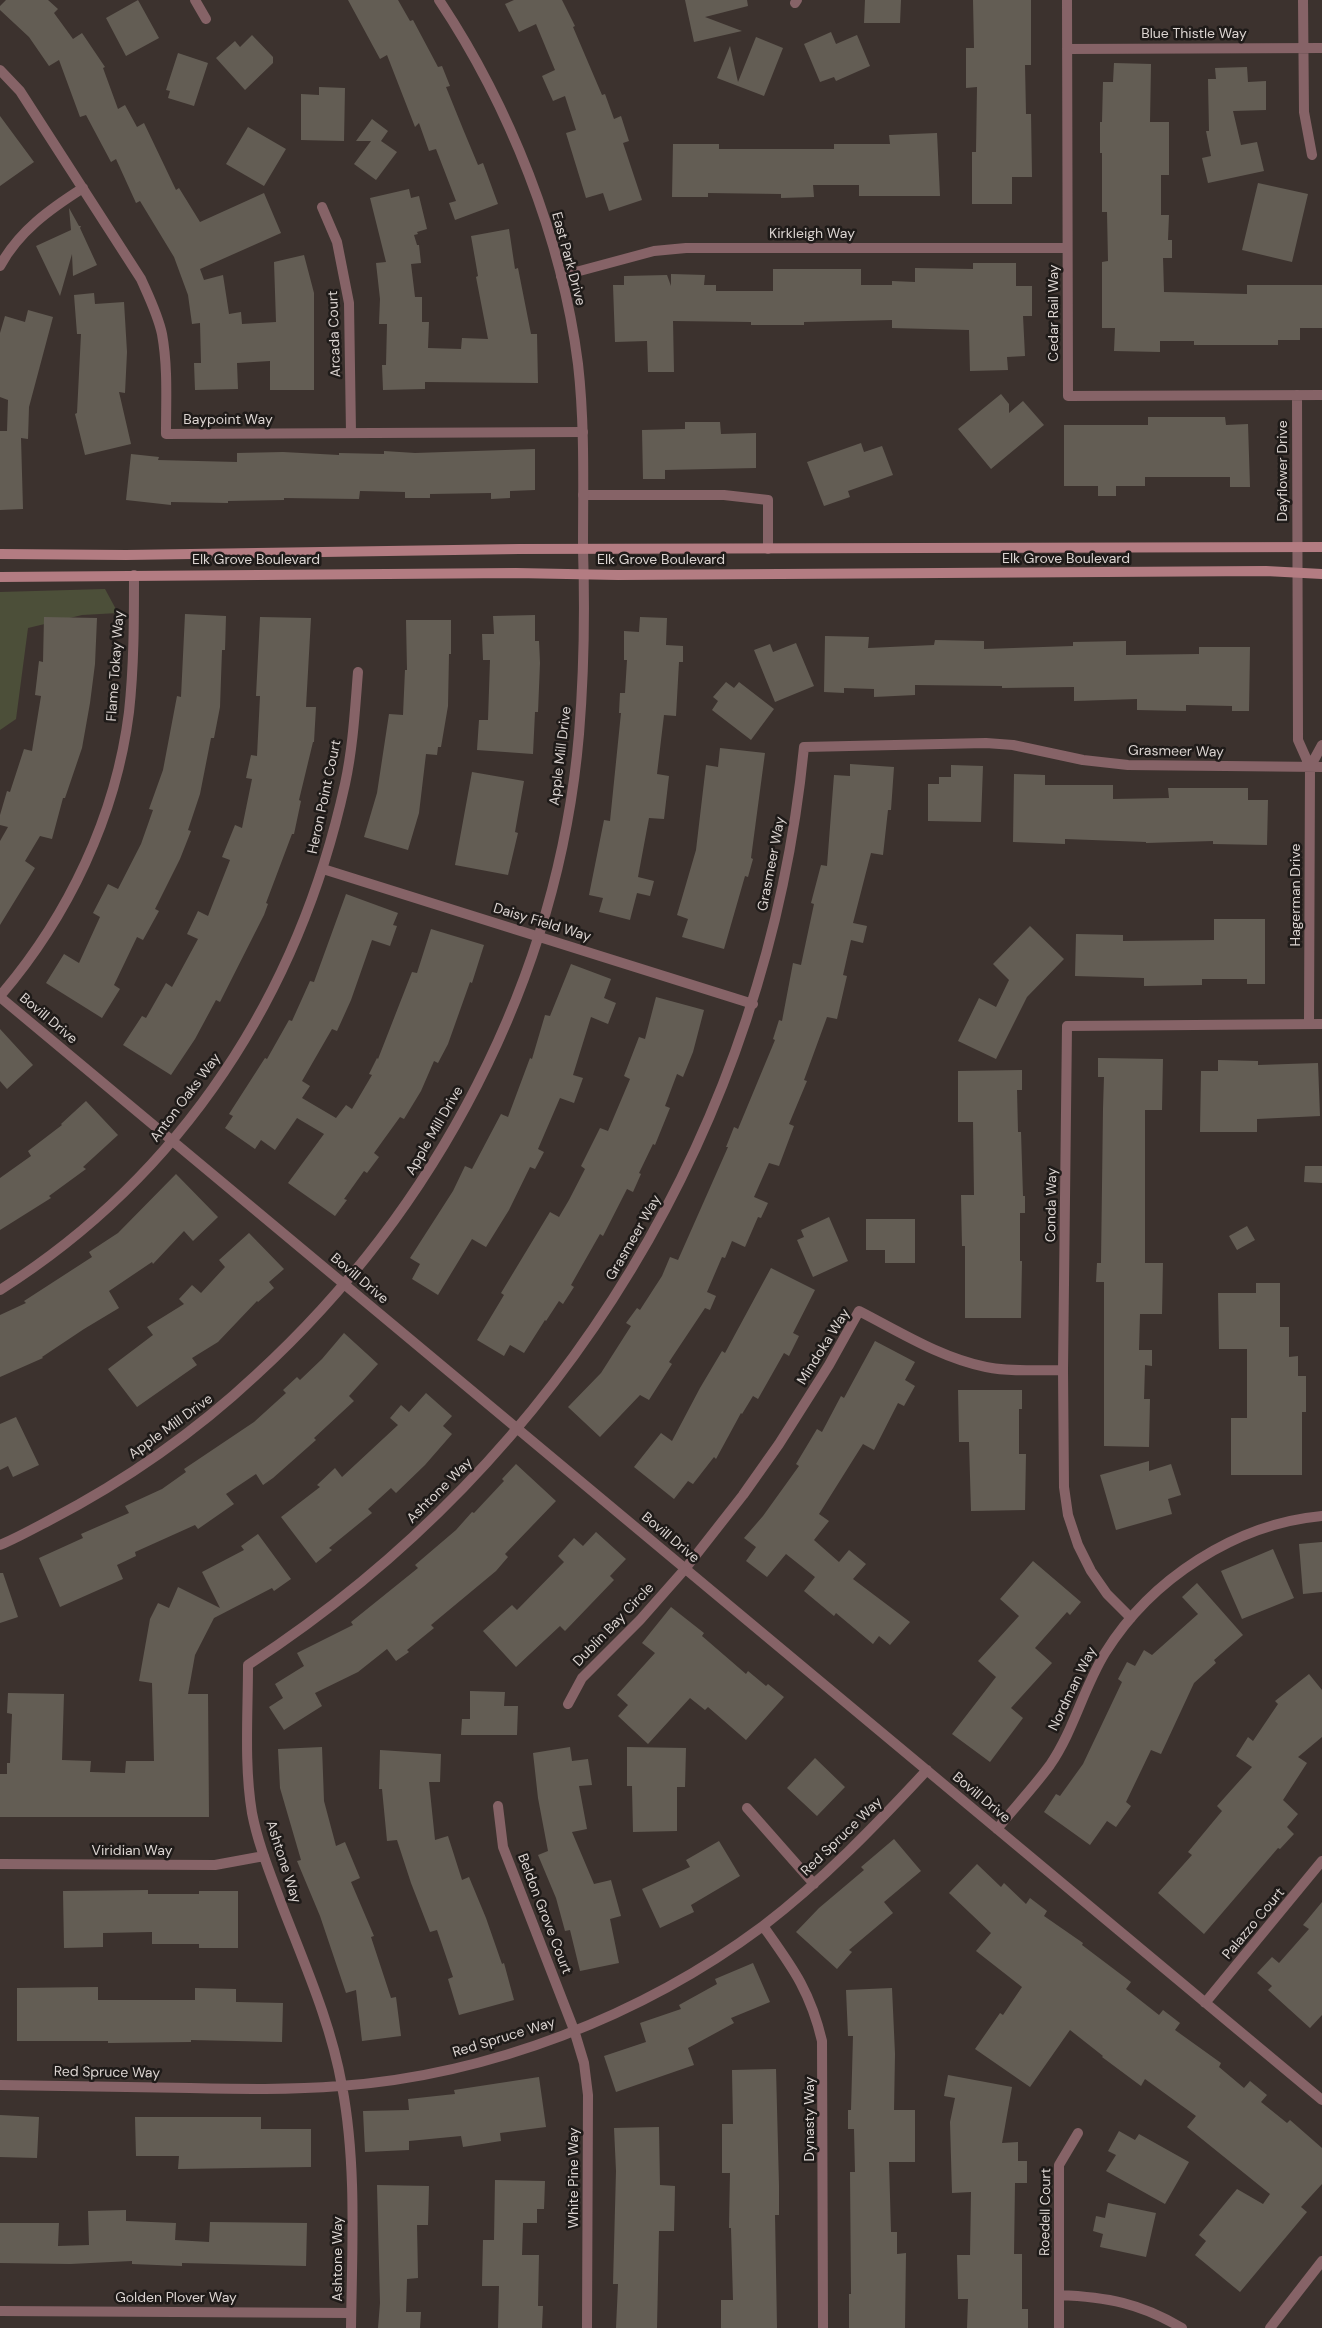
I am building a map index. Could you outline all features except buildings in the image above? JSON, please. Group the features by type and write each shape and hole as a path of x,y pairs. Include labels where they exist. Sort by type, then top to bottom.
{"main road":[{"name":"Elk Grove Boulevard","path":"0,554 126,555 583,549 1322,547"},
{"name":"Elk Grove Boulevard","path":"0,577 1266,571 1322,574"}],"street":[{"path":"195,0 206,18"},
{"name":"East Park Drive","path":"439,0 484,79 515,144 535,194 561,276 578,365 583,432 583,549"},
{"name":"Cedar Rail Way","path":"1067,0 1068,396 1298,395"},
{"path":"1303,0 1304,112 1312,155"},
{"name":"Blue Thistle Way","path":"1067,49 1322,48"},
{"name":"Baypoint Way","path":"0,70 20,91 83,188 141,280 154,308 162,332 165,358 166,434 583,432"},
{"path":"0,266 27,228 52,208 83,188"},
{"name":"Arcada Court","path":"322,208 337,242 350,303 351,433"},
{"name":"Kirkleigh Way","path":"561,276 654,251 686,248 1067,248"},
{"path":"1298,395 1322,395"},
{"name":"Dayflower Drive","path":"1297,547 1298,395"},
{"path":"583,495 724,494 768,500 768,549"},
{"name":"Hagerman Drive","path":"1297,547 1298,740 1310,767 1309,1023"},
{"name":"Apple Mill Drive","path":"0,1545 80,1504 126,1477 191,1431 232,1398 291,1344 345,1285 395,1222 439,1155 466,1109 490,1061 514,1003 538,936 560,854 579,737 584,660 583,549"},
{"name":"Flame Tokay Way","path":"0,997 36,950 67,900 85,864 106,809 117,771 129,713 134,654 134,575"},
{"name":"Heron Point Court","path":"324,869 345,782 352,738 358,672"},
{"name":"Grasmeer Way","path":"518,1429 568,1366 614,1300 656,1230 693,1157 725,1081 753,1004 769,948 788,863 804,747 986,743 1013,745 1083,760 1128,765 1310,767"},
{"name":"Hagerman Drive","path":"1310,767 1322,745"},
{"path":"1310,767 1322,767"},
{"name":"Daisy Field Way","path":"324,869 753,1004"},
{"name":"Anton Oaks Way","path":"0,1290 73,1238 125,1192 172,1141 214,1088 250,1032 282,973 301,932 324,869"},
{"name":"Bovill Drive","path":"0,997 1322,2100"},
{"name":"Conda Way","path":"1131,1618 1107,1594 1090,1570 1078,1545 1068,1515 1064,1487 1063,1370 1067,1026 1322,1024"},
{"name":"Mindoka Way","path":"685,1568 743,1495 779,1444 829,1365 860,1311 956,1359 987,1367 1009,1370 1063,1370"},
{"name":"Ashtone Way","path":"351,2328 352,2193 349,2134 342,2086 322,2009 264,1856 252,1813 248,1769 248,1665 334,1605 394,1555 438,1515 518,1429"},
{"name":"Nordman Way","path":"997,1829 1050,1765 1070,1730 1097,1668 1131,1618 1156,1592 1206,1555 1238,1538 1273,1526 1322,1516"},
{"name":"Dublin Bay Circle","path":"568,1704 582,1678 640,1620 685,1568"},
{"name":"Red Spruce Way","path":"0,2085 289,2090 342,2086 405,2078 477,2062 574,2030 615,2013 676,1982 763,1926 814,1884 880,1820 927,1770"},
{"name":"Beldon Grove Court","path":"498,1806 503,1847 574,2030"},
{"path":"747,1808 814,1884"},
{"name":"Viridian Way","path":"0,1864 215,1865 264,1856"},
{"name":"Palazzo Court","path":"1205,2003 1322,1861"},
{"name":"Dynasty Way","path":"763,1926 799,1976 808,1993 817,2017 822,2041 823,2328"},
{"name":"White Pine Way","path":"574,2030 584,2063 588,2095 587,2328"},
{"name":"Roedell Court","path":"1059,2328 1059,2165 1078,2134"},
{"path":"1270,2328 1322,2261"},
{"path":"1059,2295 1096,2296 1128,2302 1157,2314 1182,2328"},
{"name":"Golden Plover Way","path":"0,2311 351,2312"}],"green space":[{"path":"105,589 118,613 82,615 28,628 16,719 0,730 0,592"}]}
